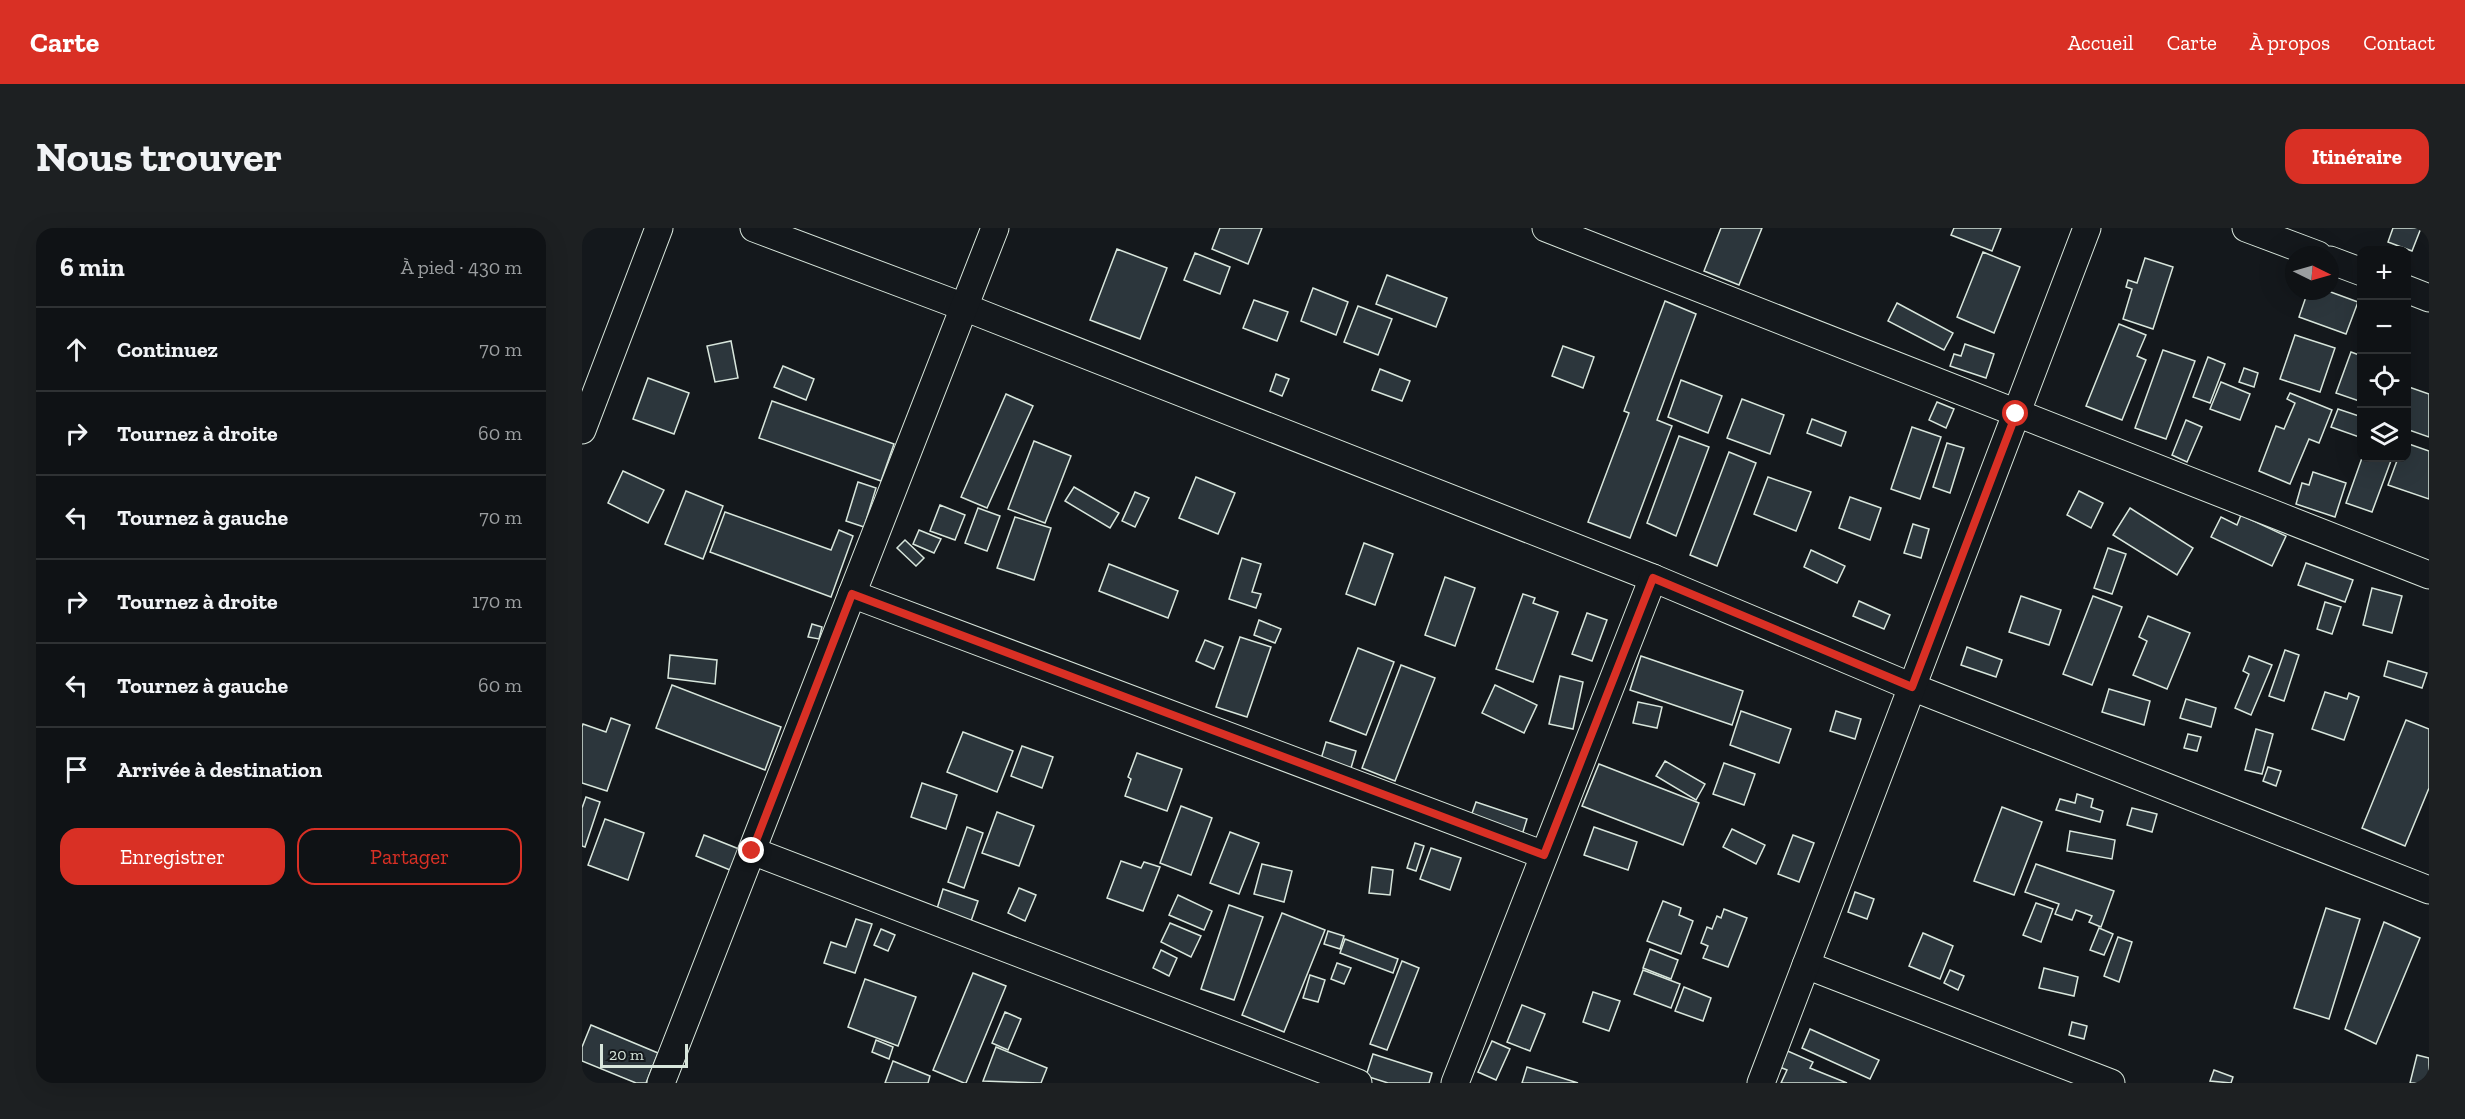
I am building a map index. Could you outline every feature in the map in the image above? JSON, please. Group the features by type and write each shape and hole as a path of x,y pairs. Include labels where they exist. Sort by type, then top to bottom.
{"street":[{"path":"582,430 659,228"},
{"path":"754,228 964,307 1653,578 1912,687 2429,890"},
{"path":"661,1083 995,228"},
{"path":"1546,228 2429,575"},
{"path":"1761,1083 2087,228"},
{"path":"2246,228 2294,246"},
{"path":"2339,263 2357,270"},
{"path":"2411,291 2429,298"},
{"path":"1455,1083 1653,578"},
{"path":"852,594 1544,855"},
{"path":"752,851 1358,1083"},
{"path":"1806,965 2111,1083"}],"building":[{"path":"1220,228 1262,228 1248,264 1212,249"},
{"path":"1721,228 1762,228 1739,285 1704,271"},
{"path":"1954,228 2001,228 1992,251 1951,235"},
{"path":"2393,228 2421,228 2412,251 2411,246 2399,246 2388,242"},
{"path":"1117,249 1167,268 1140,339 1090,320"},
{"path":"1983,252 2020,267 1994,333 1957,317"},
{"path":"1195,253 1230,267 1220,294 1184,280"},
{"path":"2145,258 2173,267 2153,329 2123,319 2132,289 2126,287 2128,280 2137,283"},
{"path":"1387,275 1447,298 1436,327 1376,304"},
{"path":"1313,288 1348,302 1336,335 1301,321"},
{"path":"2339,295 2357,302 2346,334 2299,317 2305,300 2339,300"},
{"path":"1254,300 1288,312 1277,341 1243,328"},
{"path":"1665,301 1696,314 1657,420 1672,426 1630,538 1588,522 1629,413 1624,411"},
{"path":"1897,303 1953,333 1944,350 1888,321"},
{"path":"1358,306 1392,319 1378,355 1344,342"},
{"path":"2119,324 2146,335 2137,356 2146,360 2122,420 2086,406"},
{"path":"2295,335 2335,348 2320,392 2280,379"},
{"path":"731,341 738,378 715,382 707,346"},
{"path":"1965,344 1994,354 1986,378 1950,366 1954,354 1961,356"},
{"path":"1563,346 1594,357 1583,388 1552,376"},
{"path":"2163,350 2195,361 2166,439 2135,428"},
{"path":"2351,352 2357,354 2357,400 2336,393"},
{"path":"2208,357 2225,364 2210,403 2193,397"},
{"path":"783,366 814,379 806,400 774,387"},
{"path":"2244,368 2258,373 2254,387 2239,382"},
{"path":"1380,369 1410,381 1402,401 1372,390"},
{"path":"1276,374 1289,379 1282,396 1270,391"},
{"path":"648,378 689,393 674,434 633,419"},
{"path":"1681,380 1722,396 1708,433 1668,417"},
{"path":"2221,382 2250,394 2240,420 2210,409"},
{"path":"2411,388 2429,394 2429,437 2411,431"},
{"path":"2290,393 2332,410 2319,443 2309,439 2290,484 2259,471 2276,426 2284,429 2295,403 2287,399"},
{"path":"1006,394 1033,406 987,508 961,497"},
{"path":"1742,399 1784,415 1770,454 1727,438"},
{"path":"772,401 894,444 881,481 759,438"},
{"path":"1937,402 1954,409 1946,428 1929,420"},
{"path":"2338,409 2357,415 2357,436 2331,427"},
{"path":"1812,419 1846,432 1841,446 1807,433"},
{"path":"2186,420 2202,427 2187,462 2172,455"},
{"path":"1912,427 1941,437 1920,499 1891,489"},
{"path":"1679,436 1709,447 1676,536 1647,523"},
{"path":"1034,441 1071,456 1045,523 1008,509"},
{"path":"1947,443 1964,448 1950,493 1933,487"},
{"path":"2411,445 2429,451 2429,499 2388,485 2397,462 2411,462"},
{"path":"1729,452 1756,463 1717,566 1690,555"},
{"path":"2361,462 2391,462 2372,512 2346,503"},
{"path":"623,471 664,490 648,523 608,503"},
{"path":"2313,472 2346,483 2335,517 2296,504 2302,483 2309,485"},
{"path":"1196,477 1235,493 1218,534 1179,518"},
{"path":"1768,477 1811,492 1796,531 1754,514"},
{"path":"858,482 876,488 864,527 846,521"},
{"path":"1074,487 1119,513 1110,528 1065,501"},
{"path":"686,491 723,506 703,559 665,544"},
{"path":"2079,491 2103,503 2091,528 2067,515"},
{"path":"1135,492 1149,498 1135,527 1122,521"},
{"path":"1850,497 1881,508 1870,540 1839,528"},
{"path":"940,505 965,515 955,540 930,531"},
{"path":"978,508 1000,516 987,551 965,543"},
{"path":"2130,508 2193,548 2177,575 2113,535"},
{"path":"725,512 831,550 839,530 853,536 831,597 710,552"},
{"path":"2241,515 2286,536 2272,566 2211,537 2221,517 2237,525"},
{"path":"1015,517 1051,528 1034,580 997,568"},
{"path":"1913,524 1929,529 1921,558 1904,553"},
{"path":"919,530 941,539 934,553 913,544"},
{"path":"905,540 924,558 916,566 897,548"},
{"path":"1364,543 1393,554 1375,605 1346,594"},
{"path":"2108,548 2126,554 2112,594 2094,588"},
{"path":"1811,550 1845,566 1837,583 1804,567"},
{"path":"1242,558 1261,564 1252,592 1261,594 1256,608 1229,599"},
{"path":"2306,563 2353,580 2345,602 2298,585"},
{"path":"1109,564 1178,591 1168,618 1099,591"},
{"path":"1445,577 1475,588 1455,646 1425,635"},
{"path":"2372,588 2402,596 2392,633 2363,625"},
{"path":"1523,594 1535,598 1533,603 1558,612 1533,682 1496,669"},
{"path":"2021,596 2061,610 2049,645 2009,632"},
{"path":"2093,596 2122,607 2092,685 2063,674"},
{"path":"1859,601 1890,615 1884,629 1853,616"},
{"path":"2325,602 2341,607 2332,634 2317,629"},
{"path":"1587,613 1607,620 1592,661 1572,654"},
{"path":"2148,616 2190,633 2167,689 2133,675 2147,641 2139,637"},
{"path":"1259,620 1281,629 1275,643 1254,635"},
{"path":"812,624 822,627 819,639 808,637"},
{"path":"1240,637 1271,647 1247,717 1216,707"},
{"path":"1205,640 1223,647 1214,669 1196,661"},
{"path":"1967,647 2002,660 1996,677 1961,665"},
{"path":"1358,648 1394,662 1366,735 1330,721"},
{"path":"2285,650 2299,655 2284,701 2269,696"},
{"path":"670,655 717,660 715,684 668,678"},
{"path":"1641,656 1743,691 1732,725 1630,690"},
{"path":"2249,656 2272,665 2251,715 2235,708 2249,674 2243,671"},
{"path":"2388,661 2427,673 2422,688 2384,676"},
{"path":"1401,665 1435,678 1395,781 1362,768"},
{"path":"1560,676 1583,682 1573,729 1549,724"},
{"path":"672,685 781,727 765,770 656,728"},
{"path":"1495,685 1537,705 1524,733 1482,713"},
{"path":"2109,689 2150,701 2144,725 2102,712"},
{"path":"2325,692 2347,699 2349,693 2359,697 2344,740 2312,729"},
{"path":"2186,699 2216,708 2211,727 2180,718"},
{"path":"1638,702 1662,707 1657,728 1633,723"},
{"path":"1741,711 1791,729 1779,763 1730,745"},
{"path":"1836,711 1861,719 1855,739 1830,731"},
{"path":"611,718 630,725 607,791 582,783 582,727 583,724 606,732"},
{"path":"2406,720 2429,729 2429,788 2405,846 2362,828"},
{"path":"2256,729 2273,734 2262,774 2245,770"},
{"path":"963,732 1013,751 997,792 947,772"},
{"path":"2188,734 2201,737 2197,751 2184,748"},
{"path":"1326,742 1356,751 1351,768 1321,759"},
{"path":"1022,746 1053,757 1042,788 1011,776"},
{"path":"1137,753 1182,769 1167,811 1125,796 1131,779 1128,777"},
{"path":"1665,761 1705,784 1696,800 1656,776"},
{"path":"1724,763 1755,774 1744,805 1713,794"},
{"path":"1599,764 1699,803 1683,845 1582,806"},
{"path":"2268,767 2281,771 2276,786 2263,781"},
{"path":"922,783 957,795 946,829 911,817"},
{"path":"2077,794 2093,799 2091,807 2103,811 2100,822 2056,810 2060,799 2075,803"},
{"path":"586,797 600,802 585,847 582,846 582,808"},
{"path":"1476,802 1527,819 1522,835 1470,819"},
{"path":"1181,806 1212,818 1191,875 1160,863"},
{"path":"2002,807 2042,822 2014,895 1974,881"},
{"path":"2132,808 2157,814 2152,832 2127,825"},
{"path":"997,812 1034,826 1019,866 982,853"},
{"path":"605,819 644,833 628,880 588,865"},
{"path":"967,827 983,833 964,888 948,882"},
{"path":"1594,827 1637,842 1628,870 1584,855"},
{"path":"1732,829 1765,845 1756,864 1723,847"},
{"path":"2070,831 2115,840 2112,859 2067,851"},
{"path":"1230,832 1259,843 1239,894 1210,883"},
{"path":"704,835 739,849 730,870 696,856"},
{"path":"1793,835 1814,843 1799,882 1778,874"},
{"path":"1415,843 1424,846 1416,871 1407,868"},
{"path":"1431,848 1461,858 1450,890 1420,879"},
{"path":"1121,861 1141,868 1144,862 1160,867 1143,911 1107,898"},
{"path":"1262,864 1292,871 1284,902 1254,894"},
{"path":"2036,864 2114,891 2101,927 2089,922 2092,916 2076,910 2072,920 2055,914 2059,904 2025,892"},
{"path":"1372,867 1393,870 1390,895 1369,893"},
{"path":"1019,888 1036,895 1025,921 1008,913"},
{"path":"943,889 978,901 970,924 936,912"},
{"path":"1855,892 1874,899 1867,919 1848,912"},
{"path":"1178,895 1212,911 1204,930 1169,915"},
{"path":"1663,901 1681,908 1679,915 1693,921 1681,954 1647,941"},
{"path":"2036,903 2053,909 2041,942 2023,935"},
{"path":"1229,905 1263,917 1234,1000 1201,989"},
{"path":"2326,908 2360,919 2329,1019 2294,1008"},
{"path":"1724,909 1747,918 1728,967 1703,958 1708,946 1701,943 1707,927 1712,929 1717,916 1721,918"},
{"path":"1282,913 1325,930 1284,1032 1242,1015"},
{"path":"856,919 872,924 855,973 824,963 831,942 846,947"},
{"path":"2384,922 2420,938 2376,1044 2345,1029"},
{"path":"1170,923 1201,936 1191,957 1161,942"},
{"path":"2099,928 2113,934 2104,955 2090,950"},
{"path":"881,929 895,935 888,951 874,945"},
{"path":"1328,931 1344,936 1340,949 1324,944"},
{"path":"1923,933 1953,946 1940,979 1909,966"},
{"path":"2118,937 2132,942 2119,982 2104,976"},
{"path":"1345,939 1398,959 1393,973 1340,953"},
{"path":"1650,949 1678,960 1671,979 1643,968"},
{"path":"1161,950 1177,958 1169,976 1153,968"},
{"path":"1402,961 1419,968 1387,1050 1370,1044"},
{"path":"1337,963 1351,968 1344,984 1331,979"},
{"path":"2044,968 2078,977 2074,996 2039,988"},
{"path":"1643,970 1680,984 1671,1008 1634,994"},
{"path":"1950,970 1964,976 1958,990 1944,983"},
{"path":"973,973 1006,986 966,1083 964,1083 933,1070"},
{"path":"1310,975 1325,980 1318,1002 1303,998"},
{"path":"865,979 916,997 898,1046 848,1027"},
{"path":"1684,987 1711,998 1703,1021 1675,1011"},
{"path":"1593,992 1620,1001 1609,1031 1583,1022"},
{"path":"1522,1005 1545,1014 1530,1051 1507,1042"},
{"path":"1005,1012 1021,1019 1008,1050 992,1043"},
{"path":"2072,1022 2087,1026 2084,1039 2069,1035"},
{"path":"591,1025 658,1053 646,1083 636,1083 582,1061 582,1047"},
{"path":"1810,1029 1879,1060 1870,1079 1802,1048"},
{"path":"876,1040 893,1047 889,1059 872,1052"},
{"path":"1492,1041 1510,1049 1496,1080 1478,1072"},
{"path":"996,1047 1047,1068 1041,1083 983,1081"},
{"path":"1783,1049 1813,1062 1810,1068 1847,1083 1781,1083 1787,1070 1777,1066"},
{"path":"1373,1054 1432,1073 1429,1083 1388,1083 1366,1076"},
{"path":"2417,1055 2429,1058 2429,1083 2410,1083"},
{"path":"893,1061 930,1076 928,1083 885,1083"},
{"path":"1527,1067 1578,1083 1522,1083"},
{"path":"2214,1070 2233,1077 2231,1083 2210,1081"}],"route":[{"path":"752,851 852,594 1544,855 1653,578 1912,687 2016,414"}]}
